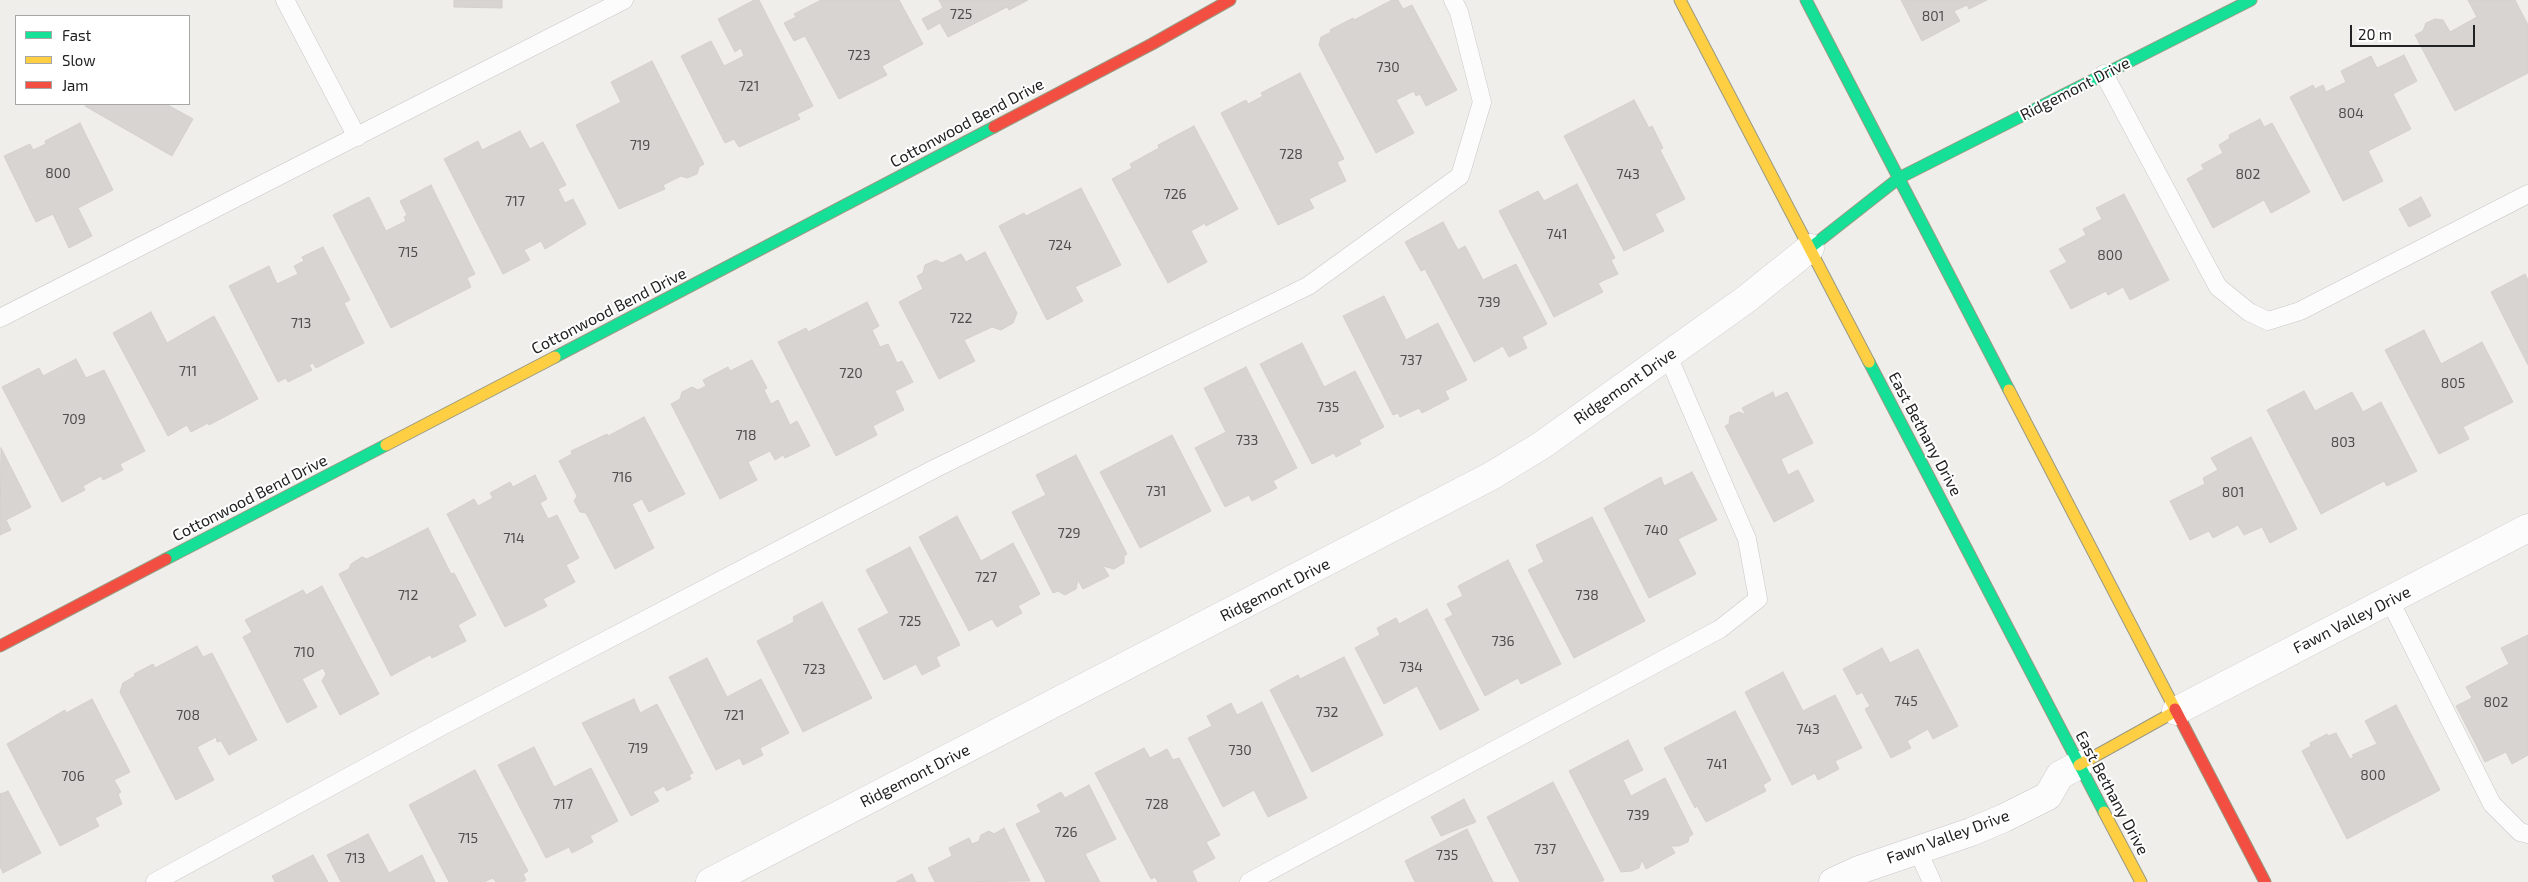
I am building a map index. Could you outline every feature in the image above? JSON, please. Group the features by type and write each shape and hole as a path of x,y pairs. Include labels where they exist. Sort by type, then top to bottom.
{"main road":[{"name":"Cottonwood Bend Drive","path":"0,646 769,246 1152,44 1230,0"},
{"name":"East Bethany Drive","path":"1680,0 2141,882"},
{"path":"1806,0 2265,882"},
{"name":"Ridgemont Drive","path":"1810,248 1899,178 2251,0"},
{"path":"2079,765 2176,711"}],"street":[{"name":"Ridgemont Drive","path":"710,882 1494,475 1542,445 1668,356 1745,300 1810,248"},
{"name":"Fawn Valley Drive","path":"2176,711 2528,528"},
{"name":"Fawn Valley Drive","path":"1832,882 1917,849 1971,832 2048,796 2060,775 2079,765"}],"lane":[{"path":"285,0 357,137"},
{"path":"0,318 624,0"},
{"path":"156,882 442,726 934,469 1308,286 1460,176 1482,102 1459,12 1452,0"},
{"path":"2104,74 2218,287 2249,312 2268,321 2300,311 2528,194"},
{"path":"1249,882 1720,629 1758,599 1747,538 1668,356"},
{"path":"2390,600 2492,804 2520,832 2528,834"},
{"path":"1917,849 1932,882"}],"building":[{"path":"454,0 502,0 502,8 454,7"},
{"path":"754,0 759,0 813,106 797,114 800,119 739,147 734,139 725,143 681,56 711,41 724,66 744,56 741,48 735,52 718,19"},
{"path":"821,0 899,0 923,44 882,66 887,75 839,99 805,36 794,41 784,23 796,17 794,14"},
{"path":"939,0 1028,0 1009,10 1007,7 948,37 940,23 928,30 922,19 943,8"},
{"path":"1392,0 1398,0 1403,9 1412,5 1457,90 1426,106 1420,94 1416,96 1414,91 1396,100 1414,133 1376,153 1319,45 1321,37 1331,32 1330,30"},
{"path":"1901,0 1987,0 1969,9 1967,5 1954,11 1960,21 1922,41"},
{"path":"2468,0 2515,0 2528,25 2528,73 2455,111 2415,35 2423,31 2426,23 2435,19 2443,20 2450,32 2477,17"},
{"path":"2404,55 2417,81 2393,94 2411,129 2368,151 2383,181 2343,201 2290,97 2313,85 2315,89 2323,85 2326,92 2346,82 2341,71 2371,56 2377,68"},
{"path":"652,61 704,164 699,167 697,174 687,178 681,176 663,185 665,189 619,209 576,125 621,102 611,82"},
{"path":"1300,73 1344,159 1337,162 1346,181 1309,199 1314,208 1278,225 1221,113 1246,100 1248,104 1263,96 1261,93"},
{"path":"1634,100 1649,128 1652,126 1663,148 1660,150 1685,199 1655,214 1664,231 1624,251 1564,136"},
{"path":"168,105 193,119 172,156 85,106"},
{"path":"2260,119 2264,127 2272,123 2310,192 2271,213 2264,200 2213,228 2187,179 2204,169 2201,165 2223,153 2219,145 2230,138 2229,135"},
{"path":"80,123 113,190 78,208 92,236 69,248 53,214 36,222 4,156 30,144 33,150 46,144 45,141"},
{"path":"1194,126 1238,209 1206,226 1205,223 1191,231 1207,262 1168,283 1112,179 1132,168 1130,164 1159,148 1158,145"},
{"path":"520,131 530,149 543,142 566,185 558,189 565,203 573,199 586,224 545,249 541,241 524,250 530,260 503,274 444,159 478,141 482,150"},
{"path":"1577,184 1615,258 1611,260 1618,274 1598,283 1603,292 1554,317 1499,211 1538,191 1544,201"},
{"path":"431,185 475,274 467,278 471,287 391,328 333,215 369,197 386,231 406,221 404,217 407,215 400,201"},
{"path":"1081,188 1121,265 1075,287 1083,301 1047,320 999,226 1024,213 1026,216"},
{"path":"2124,194 2169,280 2130,300 2123,287 2108,295 2106,291 2071,309 2050,271 2067,262 2059,249 2086,235 2083,229 2102,219 2096,208"},
{"path":"2421,197 2431,216 2409,227 2399,209"},
{"path":"1443,222 1458,250 1465,246 1483,280 1516,264 1547,324 1522,337 1527,348 1509,357 1503,346 1474,362 1425,269 1421,271 1405,242"},
{"path":"323,247 350,300 344,303 364,343 316,368 313,363 309,365 312,370 288,382 286,378 278,382 229,286 269,266 277,284 298,274 294,266 304,261 302,257"},
{"path":"985,252 1017,313 1013,323 1001,330 992,327 964,340 975,361 939,379 899,302 923,289 917,276 923,273 925,265 936,260 942,263 961,254 966,262"},
{"path":"2525,274 2528,280 2528,365 2491,292"},
{"path":"1384,296 1406,340 1438,323 1467,380 1445,391 1449,399 1422,413 1419,408 1400,417 1398,413 1393,415 1343,316"},
{"path":"867,302 879,326 872,330 880,347 888,344 897,363 902,361 913,382 895,391 904,410 873,426 877,435 836,456 778,342 806,328 808,332"},
{"path":"151,312 167,343 214,316 258,399 209,425 208,423 191,432 187,425 168,436 113,333"},
{"path":"2424,330 2441,364 2482,342 2513,402 2463,427 2469,439 2439,454 2385,350"},
{"path":"1302,343 1324,387 1355,371 1384,427 1359,440 1361,444 1336,457 1334,453 1312,464 1260,364"},
{"path":"76,359 86,378 104,370 145,451 120,464 123,470 103,480 101,476 83,486 85,490 62,502 2,387 39,368 43,376"},
{"path":"752,360 767,388 764,390 771,404 778,400 790,425 797,421 810,446 785,458 783,455 775,460 770,451 748,462 757,480 720,499 671,404 680,399 682,392 692,387 698,390 706,386 703,380 728,367 730,371"},
{"path":"1246,367 1297,468 1273,481 1277,488 1252,501 1249,495 1225,507 1195,448 1226,432 1204,388"},
{"path":"2304,391 2315,411 2352,392 2363,412 2381,402 2417,471 2387,486 2384,481 2321,514 2267,410"},
{"path":"1773,392 1775,398 1787,392 1813,443 1781,459 1788,475 1798,470 1814,501 1774,522 1725,426 1729,424 1730,416 1739,412 1746,415 1742,408"},
{"path":"644,417 685,494 649,512 642,499 632,504 654,548 615,569 586,513 580,512 574,501 577,496 559,461 572,454 571,451 607,434 608,436"},
{"path":"1172,435 1211,511 1140,548 1100,472"},
{"path":"2251,437 2297,529 2270,543 2262,527 2244,535 2238,525 2213,538 2209,531 2190,540 2170,501 2205,484 2203,478 2218,470 2211,458"},
{"path":"1,448 31,507 6,520 11,530 0,535"},
{"path":"1076,455 1127,554 1124,556 1124,563 1114,569 1103,566 1109,576 1083,589 1078,580 1076,589 1065,595 1058,591 1053,593 1012,512 1046,495 1036,475"},
{"path":"1692,472 1717,520 1678,539 1696,574 1649,598 1604,508 1661,477 1664,486"},
{"path":"535,475 547,499 540,503 548,519 557,515 579,558 566,565 575,582 543,599 547,606 505,627 447,514 474,499 478,506 493,498 490,493 510,482 513,487"},
{"path":"957,516 981,561 1013,543 1040,594 1018,606 1022,613 997,627 992,619 969,631 919,537"},
{"path":"1592,517 1645,621 1574,658 1528,570 1544,562 1536,545"},
{"path":"428,528 451,574 454,573 476,615 458,625 466,641 432,658 430,655 391,676 339,574 349,569 351,564 362,557 367,559"},
{"path":"910,547 960,645 936,657 940,666 922,675 916,664 884,680 858,629 889,613 866,570"},
{"path":"1508,560 1561,664 1521,684 1518,678 1485,696 1445,619 1453,615 1447,604 1463,596 1458,586"},
{"path":"322,586 379,694 340,715 322,681 326,674 323,668 302,679 317,707 287,723 243,637 252,632 245,620 303,590 306,595"},
{"path":"822,602 872,698 803,732 757,641 794,622 793,617"},
{"path":"1427,609 1479,710 1440,730 1417,686 1384,704 1355,648 1380,635 1377,628 1396,618 1399,624"},
{"path":"2528,635 2528,755 2512,764 2506,752 2485,762 2456,706 2472,698 2466,687 2509,664 2501,648"},
{"path":"197,646 203,657 212,653 257,740 229,755 221,741 217,742 216,737 197,747 214,780 176,800 120,692 123,683 135,676 134,674 153,664 155,668"},
{"path":"1882,648 1890,663 1918,649 1958,726 1933,739 1928,729 1907,741 1911,748 1891,758 1865,709 1870,706 1862,692 1857,695 1843,669"},
{"path":"1344,657 1383,735 1312,772 1270,690 1298,675 1300,679"},
{"path":"707,658 727,697 761,679 789,733 760,748 763,755 743,765 740,758 716,770 669,677"},
{"path":"1783,672 1803,711 1835,695 1862,748 1835,761 1839,769 1818,780 1815,773 1792,785 1745,692"},
{"path":"92,699 130,772 114,780 121,792 118,794 122,804 95,818 99,826 60,846 7,744 65,710 66,713"},
{"path":"634,699 640,713 657,704 693,773 689,775 691,779 667,791 664,786 653,792 659,801 631,816 582,723"},
{"path":"1262,702 1307,798 1268,817 1254,790 1223,807 1188,738 1212,726 1207,716 1231,703 1237,715"},
{"path":"2396,705 2440,790 2347,839 2302,751 2311,746 2310,743 2327,734 2328,736 2336,733 2350,759 2354,757 2352,755 2377,744 2365,721"},
{"path":"1735,711 1771,780 1763,785 1766,791 1706,822 1697,806 1695,808 1664,748"},
{"path":"1628,740 1643,770 1623,780 1631,796 1665,778 1693,834 1689,837 1688,842 1679,846 1671,846 1675,853 1646,869 1642,860 1639,868 1621,872 1569,771"},
{"path":"534,747 554,787 591,768 618,821 590,836 593,842 572,853 569,847 546,858 498,765"},
{"path":"1144,748 1150,758 1167,749 1173,760 1179,758 1220,835 1206,842 1215,858 1192,871 1197,882 1158,882 1155,877 1151,879 1095,773"},
{"path":"475,770 528,871 523,874 526,880 522,882 496,882 493,878 484,882 449,882 409,805"},
{"path":"1553,782 1604,880 1601,882 1520,882 1487,817"},
{"path":"1089,785 1116,839 1085,854 1100,882 1046,882 1016,824 1041,812 1037,805 1061,792 1065,798"},
{"path":"8,791 41,853 3,873 0,866 0,793"},
{"path":"1464,799 1476,822 1441,836 1431,817"},
{"path":"1004,828 1030,881 935,882 928,868 952,856 949,848 969,838 972,844 979,841 981,835 989,831 994,834"},
{"path":"1467,829 1493,882 1415,882 1405,861"},
{"path":"368,834 389,873 422,855 435,882 341,882 327,855"},
{"path":"313,855 328,882 275,882 272,876"},
{"path":"912,874 916,882 896,882"}],"traffic: fast":[{"path":"1806,0 2009,390"},
{"path":"1810,248 1899,178 2251,0"},
{"path":"555,357 994,127"},
{"path":"1869,362 2104,812"},
{"path":"166,559 386,445"}],"traffic: slow":[{"path":"1680,0 1869,362"},
{"path":"386,445 555,357"},
{"path":"2009,390 2175,709"},
{"path":"2079,765 2176,711"},
{"path":"2104,812 2141,882"}],"traffic: jam":[{"path":"994,127 1152,44 1230,0"},
{"path":"0,646 166,559"},
{"path":"2175,709 2265,882"}]}
